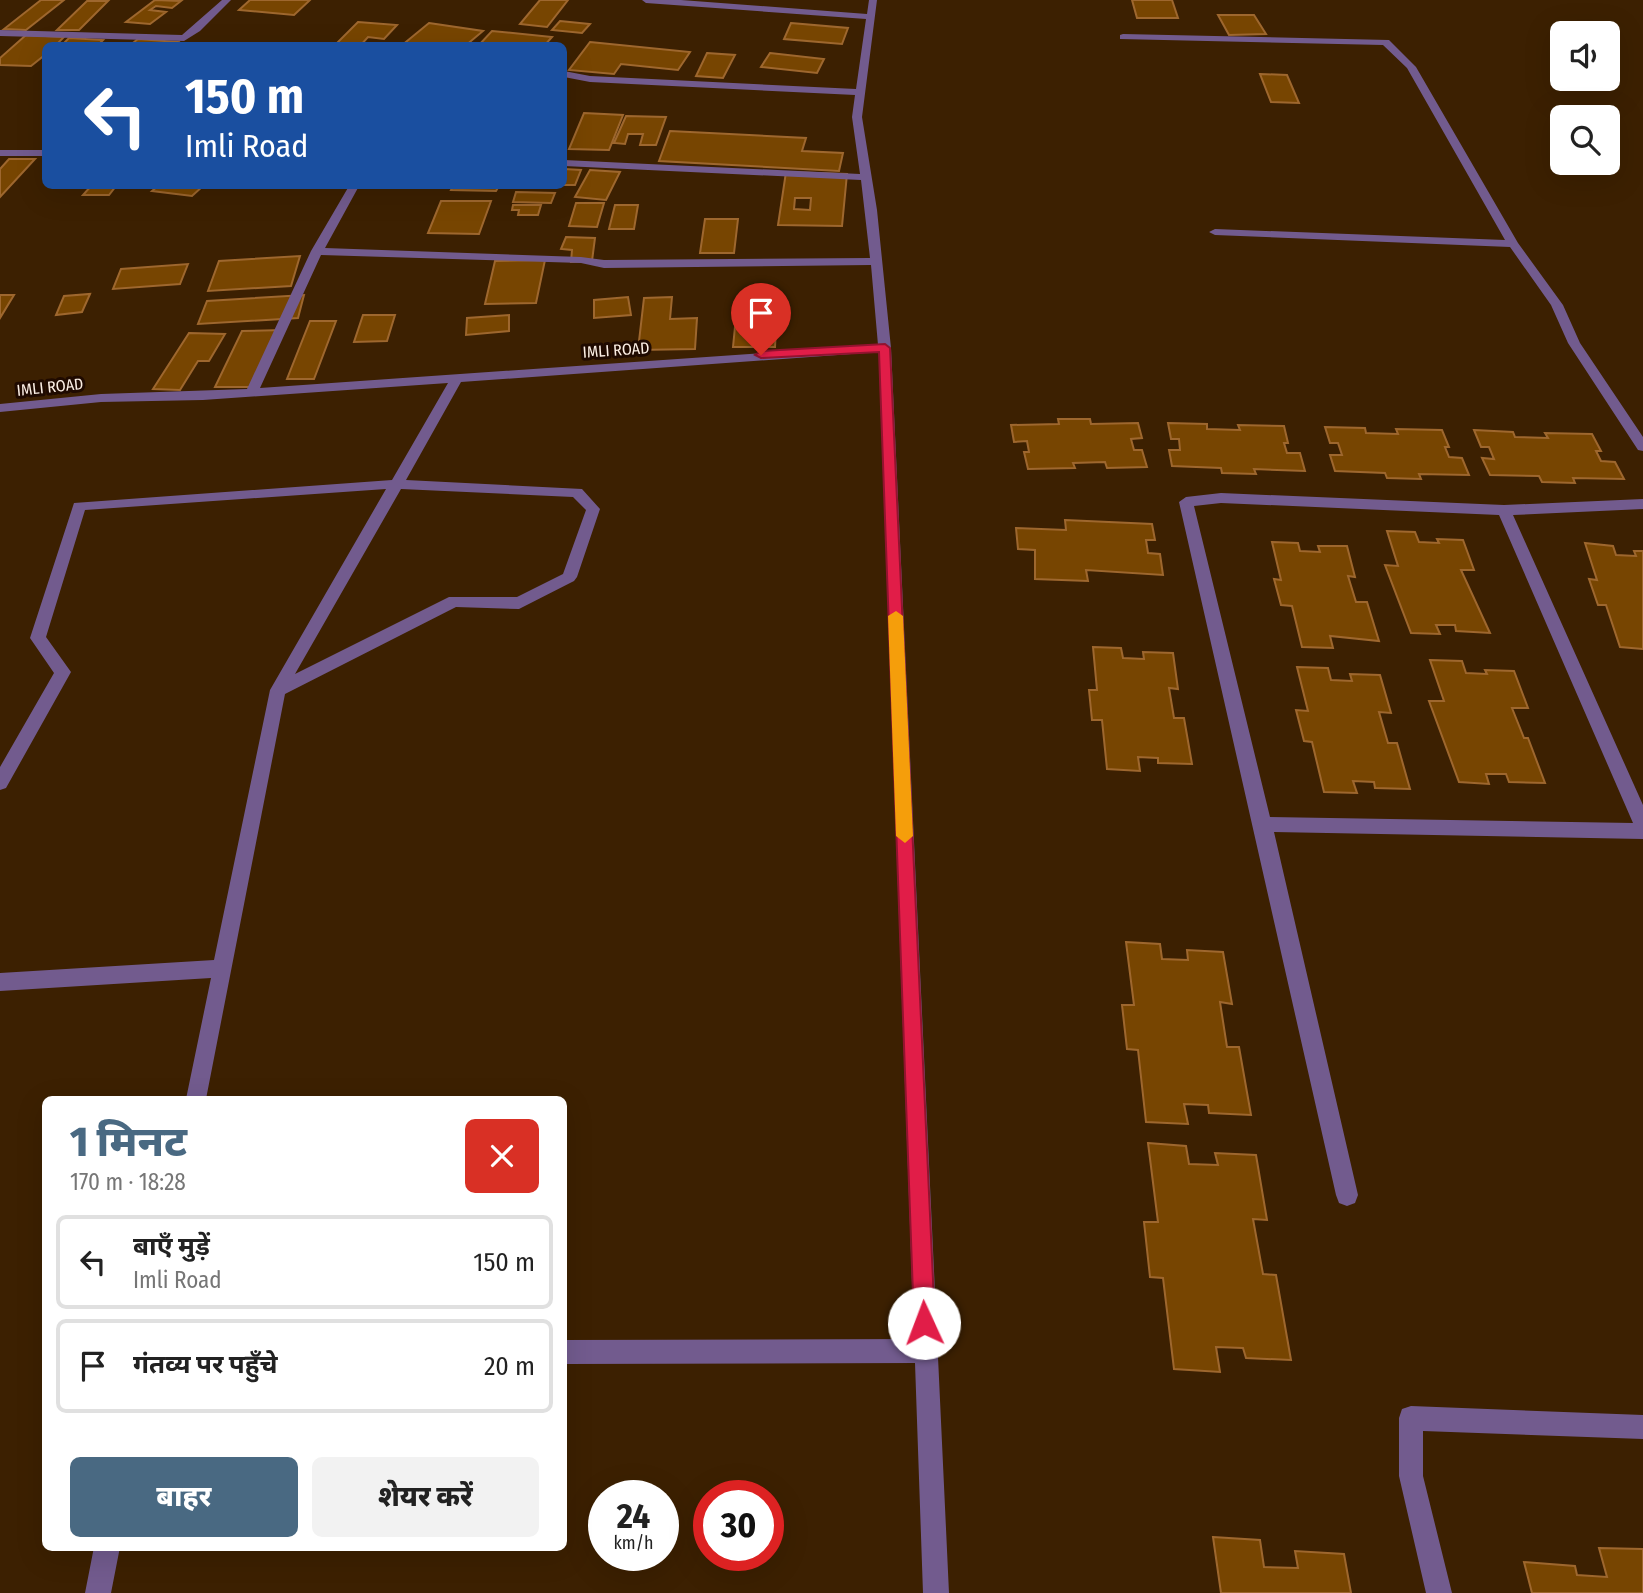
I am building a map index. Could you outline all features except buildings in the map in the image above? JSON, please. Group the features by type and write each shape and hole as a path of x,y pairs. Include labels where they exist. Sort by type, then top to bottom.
{"street":[{"path":"0,33 184,37 204,26 208,16 227,0"},
{"path":"646,0 870,17"},
{"path":"873,0 857,117 885,348 936,1593"},
{"path":"1123,37 1386,42 1411,67 1513,244 1557,305 1574,343 1643,447"},
{"path":"567,75 590,79 860,92"},
{"path":"0,153 42,153"},
{"path":"567,163 866,177"},
{"path":"252,392 317,251 352,189"},
{"path":"1215,232 1513,244"},
{"path":"317,251 580,260 604,264 875,261"},
{"name":"IMLI ROAD","path":"0,408 101,398 252,392 885,348"},
{"path":"197,1096 278,690 457,378"},
{"path":"0,783 63,672 38,638 79,506 397,484 577,492 593,509 569,577 519,603 454,601 278,690"},
{"path":"1347,1195 1263,824 1186,502 1221,498 1504,510 1643,504"},
{"path":"1504,510 1643,825"},
{"path":"1263,824 1643,831"},
{"path":"0,982 223,968"},
{"path":"567,1352 925,1351"},
{"path":"1439,1593 1411,1476 1411,1418 1643,1427"},
{"path":"98,1593 106,1551"}],"slow traffic":[{"path":"896,616 905,836"}],"route":[{"path":"761,355 885,348 924,1323"}]}
